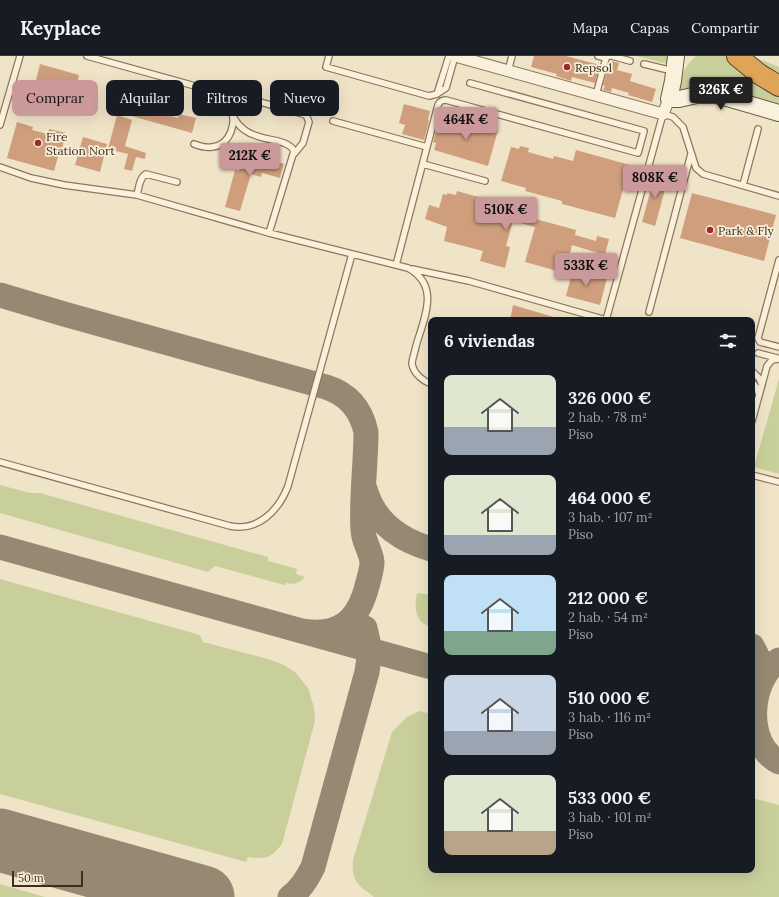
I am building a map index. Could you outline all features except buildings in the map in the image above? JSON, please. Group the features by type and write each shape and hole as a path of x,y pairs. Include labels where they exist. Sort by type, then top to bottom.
{"highway":[{"path":"737,56 759,74 779,86"}],"street":[{"path":"455,56 663,114 669,99 674,69 688,56"},
{"path":"669,99 679,100 697,95 717,95 779,113"}],"lane":[{"path":"0,125 20,56"},
{"path":"87,56 192,85"},
{"path":"329,56 326,67 429,96 437,94 446,88 455,56"},
{"path":"437,94 449,56"},
{"path":"508,71 512,56"},
{"path":"598,56 630,61"},
{"path":"596,95 609,57"},
{"path":"644,64 674,69"},
{"path":"396,265 440,102 446,100 638,153 644,131 470,83"},
{"path":"262,103 306,115 309,122 303,143 294,154 269,233"},
{"path":"607,317 663,114 673,117 680,123 685,131 696,168 701,173 779,196"},
{"path":"194,144 211,148 224,142 229,137 231,132 232,116"},
{"path":"234,116 237,123 245,131 289,145 293,148 294,154"},
{"path":"333,121 427,147"},
{"path":"743,185 758,129"},
{"path":"650,312 691,158 691,152"},
{"path":"423,164 485,181"},
{"path":"1,168 31,178 64,185 137,195 269,233 424,273 469,281 595,317"},
{"path":"137,195 141,180 146,174 177,182"},
{"path":"0,462 230,526 248,526 259,522 276,508 288,486 352,254"},
{"path":"779,260 758,338 760,342 779,347"},
{"path":"408,268 423,281 427,289 428,305 413,360 413,366 421,378 428,382"},
{"path":"758,353 779,359"},
{"path":"755,409 769,363 774,359 779,359"},
{"path":"755,374 759,378 762,386"},
{"path":"755,386 759,391 759,396"},
{"path":"755,404 755,409"},
{"path":"755,476 779,482"}],"green space":[{"path":"637,56 671,56 671,65"},
{"path":"696,56 728,56 779,93 779,108 681,93 678,90 682,75 686,67"},
{"path":"752,56 779,67 779,81"},
{"path":"779,379 779,474 755,467"},
{"path":"0,485 30,493 40,493 268,557 268,561 297,569 296,574 305,577 297,583 287,583 284,585 215,566 208,572 0,513"},
{"path":"0,579 200,635 203,642 268,659 284,665 296,673 308,688 314,707 315,721 282,844 274,853 264,858 248,857 246,862 0,794"},
{"path":"417,593 428,595 428,626 419,618 416,604"},
{"path":"420,711 428,713 428,873 755,873 755,799 779,805 779,897 374,897 356,881 353,871 353,860 392,732 407,717"},
{"path":"0,884 45,897 0,897"}],"taxiway":[{"path":"0,295 326,387 347,398 361,416 366,432 363,493 363,534 372,562 371,571 358,609 345,624 337,629 327,631 303,631"},
{"path":"365,489 369,501 375,511 390,528 399,535 428,548"},
{"path":"0,547 428,666"},
{"path":"290,897 303,884 313,867 367,672 370,650 365,628"},
{"path":"755,652 761,663 762,681"},
{"path":"779,660 769,669 761,682 755,712 756,727 760,741 768,753 779,762"}],"runway":[{"path":"0,840 203,897"}],"place":[{"name":"Repsol","path":"567,67"},
{"name":"Fire Station Nort","path":"38,143"},
{"name":"Park & Fly","path":"710,230"}]}
